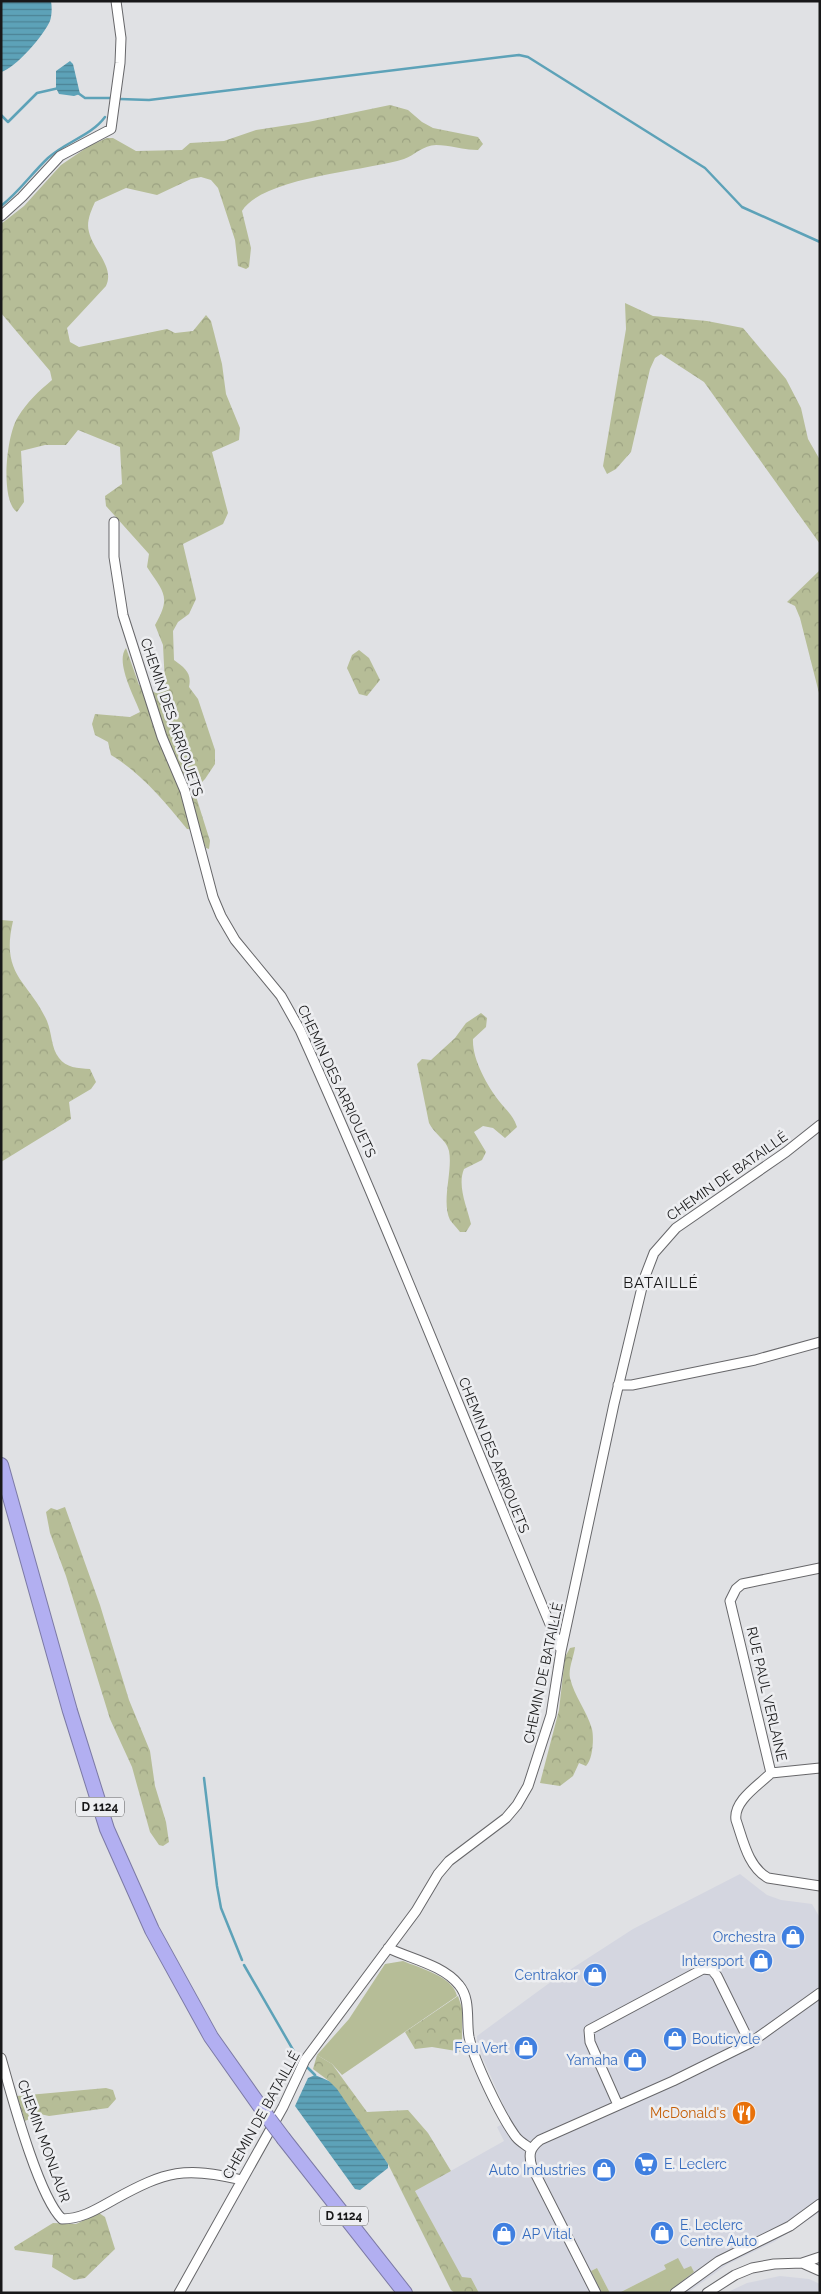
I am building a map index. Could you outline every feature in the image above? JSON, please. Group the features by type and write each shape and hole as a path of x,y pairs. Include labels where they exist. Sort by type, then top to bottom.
{"highway":[{"name":"D 1124","path":"1,1465 67,1702 107,1829 152,1930 206,2029 284,2139 405,2293"}],"street":[{"path":"1,216 22,197 60,156 111,129 121,38 116,1"},
{"name":"CHEMIN DES ARRIOUETS","path":"114,522 114,557 123,615 162,738 185,791 218,910 235,940 281,996 300,1030 400,1259 516,1547 561,1651"},
{"name":"CHEMIN DE BATAILLÉ","path":"179,2293 283,2107 305,2060 388,1948 449,1861 506,1818 517,1805 528,1786 551,1715 561,1651 618,1385 648,1263 663,1240 676,1228 786,1152 820,1125"},
{"path":"618,1385 632,1386 755,1360 820,1342"},
{"name":"RUE PAUL VERLAINE","path":"820,1568 742,1584 736,1589 730,1601 771,1773 736,1809 736,1820 755,1868 768,1878 820,1886"},
{"path":"771,1773 820,1768"},
{"path":"388,1948 441,1971 460,1985 464,1992 469,2036 474,2053 505,2120 518,2139 531,2149"},
{"path":"618,2105 590,2042 589,2030 703,1969 712,1970 717,1976 750,2042"},
{"path":"596,2293 532,2167 529,2158 531,2149 540,2140 673,2081 750,2042 820,1993"},
{"name":"CHEMIN MONLAUR","path":"1,2058 23,2130 43,2185 55,2213 62,2219 82,2216 144,2183 178,2172 198,2171 242,2180"},
{"path":"675,2293 719,2261 790,2226 820,2204"},
{"path":"707,2293 734,2275 752,2268 774,2264 802,2263 820,2257"},
{"path":"802,2263 820,2270"}],"shaded area":[{"path":"740,1874 767,1895 781,1900 812,1904 820,1918 820,2212 774,2242 728,2264 687,2293 667,2293 694,2272 684,2269 666,2269 619,2293 610,2293 597,2268 591,2271 602,2293 479,2293 471,2278 462,2278 415,2191 504,2141 497,2127 510,2120 477,2045 477,2036 548,1984 633,1929"},
{"path":"780,2276 809,2279 820,2284 820,2293 726,2293 747,2283"}],"green space":[{"path":"390,105 408,110 422,122 433,128 478,137 483,144 478,150 431,145 404,159 292,183 253,199 242,211 251,248 249,267 246,269 238,266 235,240 218,188 211,180 201,177 191,179 157,195 126,188 95,202 89,217 88,224 91,239 106,265 108,279 106,286 67,328 70,342 79,347 167,329 175,333 193,331 206,315 211,321 222,364 226,394 240,428 239,440 212,452 228,513 223,524 183,544 196,599 189,614 178,622 173,631 174,660 188,674 189,687 198,699 215,750 215,764 205,779 194,790 210,841 209,849 206,848 199,830 187,829 142,779 111,755 108,742 95,735 92,724 95,714 130,717 140,712 124,670 123,654 126,648 139,685 156,693 165,685 163,645 155,625 163,607 163,594 147,567 149,554 106,506 105,496 122,484 120,447 78,430 66,445 45,445 21,451 24,502 17,512 8,495 8,452 14,426 29,402 52,380 50,371 1,313 1,224 24,206 61,165 89,146 107,138 113,138 136,151 182,150 190,143 224,141 256,130 308,122"},
{"path":"625,303 653,316 707,321 743,328 786,379 801,408 808,439 820,460 820,544 704,382 661,354 655,358 650,369 631,452 616,469 607,474 603,466 626,329"},
{"path":"820,570 820,697 800,618 795,606 787,602"},
{"path":"359,650 369,658 380,680 367,696 359,694 347,668 352,655"},
{"path":"1,920 13,921 10,954 13,966 18,977 40,1007 47,1021 56,1054 69,1066 90,1069 96,1082 91,1089 69,1102 71,1119 1,1162"},
{"path":"481,1013 487,1018 486,1027 473,1039 475,1055 481,1072 517,1127 505,1138 493,1128 483,1126 474,1132 486,1152 482,1160 464,1169 462,1189 471,1224 466,1232 460,1232 450,1220 448,1212 449,1151 429,1123 417,1064 422,1059 431,1060 455,1038 466,1023"},
{"path":"65,1507 100,1605 129,1700 150,1751 155,1786 166,1822 169,1842 163,1846 159,1845 150,1832 132,1767 110,1719 66,1576 50,1533 46,1512 51,1508 57,1510"},
{"path":"575,1647 570,1667 570,1678 592,1729 592,1754 586,1766 579,1763 573,1776 560,1786 540,1783 559,1710 565,1657 570,1648"},
{"path":"403,1961 442,1978 454,1989 457,1996 342,2075 332,2064 317,2055 349,2019 385,1964"},
{"path":"458,1996 462,2008 462,2052 432,2047 415,2049 405,2032"},
{"path":"317,2055 332,2064 367,2112 408,2110 428,2133 451,2171 415,2191 462,2277 471,2278 479,2293 455,2293 451,2290 388,2164 329,2081 313,2069"},
{"path":"106,2088 113,2090 116,2099 108,2108 49,2116 40,2114 25,2121 17,2096"},
{"path":"99,2213 105,2217 115,2249 85,2278 74,2280 52,2267 53,2255 15,2250 14,2247 53,2223 76,2224"},
{"path":"678,2258 684,2269 691,2266 694,2272 667,2293 619,2293 666,2269 664,2265"},
{"path":"597,2268 610,2293 602,2293 591,2271"}],"water":[{"path":"1,1 51,1 52,8 50,21 36,42 22,58 1,72"},
{"path":"70,61 73,64 80,94 74,96 59,94 56,88 56,71"},
{"path":"315,2075 329,2081 337,2089 388,2164 388,2168 360,2190 355,2189 295,2106 308,2078"}],"waterway":[{"path":"120,99 149,100 519,55 528,57 705,168 742,207 820,242"},
{"path":"1,115 8,122 37,93 59,88"},
{"path":"78,93 85,98 110,98"},
{"path":"1,206 55,152 93,129 105,117"},
{"path":"204,1778 221,1908 242,1960"},
{"path":"244,1965 296,2055"},
{"path":"307,2067 315,2075"}],"place":[{"name":"Orchestra","path":"793,1937"},
{"name":"Intersport","path":"761,1961"},
{"name":"Centrakor","path":"595,1975"},
{"name":"Bouticycle","path":"675,2039"},
{"name":"Feu Vert","path":"526,2048"},
{"name":"Yamaha","path":"635,2060"},
{"name":"McDonald's","path":"744,2113"},
{"name":"E. Leclerc","path":"646,2164"},
{"name":"Auto Industries","path":"604,2170"},
{"name":"E. Leclerc Centre Auto","path":"662,2233"},
{"name":"AP Vital","path":"504,2234"}],"district":[{"name":"BATAILLÉ","path":"661,1283"}]}
